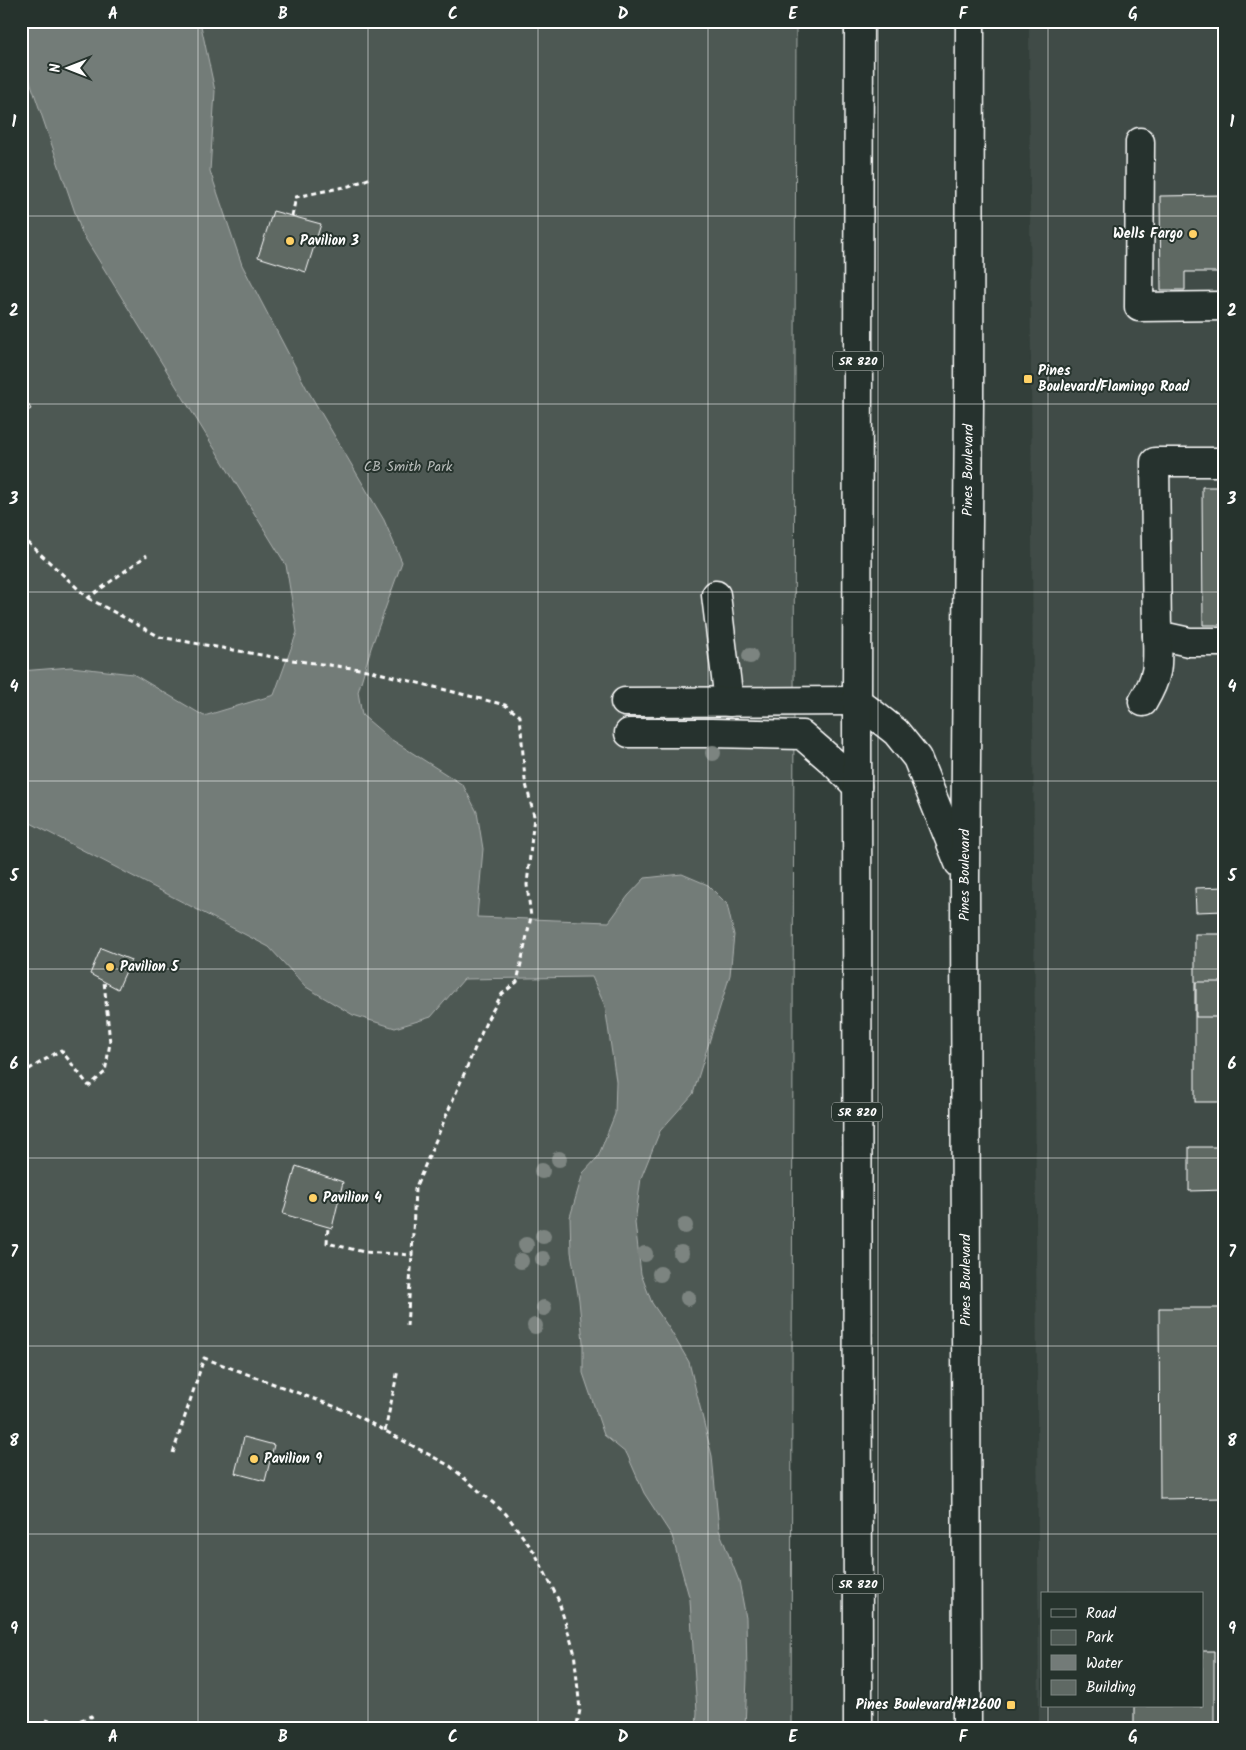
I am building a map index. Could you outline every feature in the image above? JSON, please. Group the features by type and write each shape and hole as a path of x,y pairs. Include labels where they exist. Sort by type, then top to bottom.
{"main road":[{"name":"SR 820","path":"858,1729 857,701 859,21"},
{"name":"Pines Boulevard","path":"967,1729 965,879 970,21"},
{"path":"1140,142 1139,307 1225,306"},
{"path":"1143,702 1153,685 1158,665 1154,462 1225,462"},
{"path":"716,595 728,702"},
{"path":"1157,635 1190,642 1225,642"},
{"path":"625,702 857,701 896,732 917,758 965,879"},
{"path":"630,733 802,735 857,786"}],"path":[{"path":"292,216 296,197 349,186 371,178"},
{"path":"21,536 88,598 160,638 284,659 367,670 505,705 520,716 525,780 534,816 528,885 531,917 517,982 502,994 487,1020 415,1189 407,1326"},
{"path":"88,598 147,555"},
{"path":"21,1074 61,1050 89,1086 105,1072 110,1044 104,981"},
{"path":"328,1227 327,1243 364,1252 412,1255"},
{"path":"173,1452 204,1358 352,1413 450,1466 506,1514 535,1553 558,1599 574,1651 580,1710 576,1729"},
{"path":"385,1431 398,1370"},
{"path":"46,1720 66,1726 91,1716 98,1729"}],"shaded area":[{"path":"1029,21 1225,21 1225,1729 1039,1729"}],"green space":[{"name":"CB Smith Park","path":"21,21 796,21 791,1729 21,1729"}],"water":[{"path":"21,21 200,21 215,91 210,171 242,265 307,389 384,520 402,562 371,648 358,692 362,715 389,738 463,785 477,812 483,849 477,917 609,922 628,896 645,878 682,874 708,885 727,904 734,935 730,975 693,1094 660,1131 641,1178 635,1223 641,1274 652,1303 689,1362 712,1456 719,1530 739,1581 746,1618 747,1677 745,1729 696,1729 697,1712 690,1600 672,1536 644,1493 627,1454 604,1435 583,1373 583,1342 579,1300 571,1252 570,1217 583,1173 598,1157 615,1114 616,1081 605,1006 592,977 464,979 431,1017 395,1028 353,1015 306,987 269,947 21,818 21,671 71,667 133,674 204,716 274,695 297,632 286,565 82,233 21,55"}],"building":[{"name":"Wells Fargo","path":"1225,195 1225,272 1185,272 1185,290 1161,290 1160,196"},
{"name":"Pavilion 3","path":"273,211 321,224 306,272 258,257"},
{"path":"21,392 31,409 21,415"},
{"path":"1202,487 1225,487 1225,625 1203,625"},
{"path":"1225,887 1225,911 1196,912 1195,888"},
{"path":"1195,934 1225,934 1225,1102 1195,1102"},
{"name":"Pavilion 5","path":"101,948 131,960 118,989 90,974"},
{"path":"1196,982 1225,982 1225,1017 1196,1017"},
{"path":"1189,1147 1225,1147 1225,1190 1189,1191"},
{"name":"Pavilion 4","path":"296,1166 343,1182 332,1228 283,1214"},
{"path":"1159,1308 1225,1308 1225,1498 1160,1499"},
{"name":"Pavilion 9","path":"244,1437 274,1445 265,1481 235,1473"},
{"path":"1204,1651 1214,1651 1214,1729 1134,1729 1134,1708 1204,1708"}],"place":[{"name":"Wells Fargo","path":"1193,234"},
{"name":"Pavilion 3","path":"290,241"},
{"name":"Pines Boulevard/Flamingo Road","path":"1028,379"},
{"name":"Pavilion 5","path":"110,967"},
{"name":"Pavilion 4","path":"313,1198"},
{"name":"Pavilion 9","path":"254,1459"},
{"name":"Pines Boulevard/#12600","path":"1011,1705"}]}
